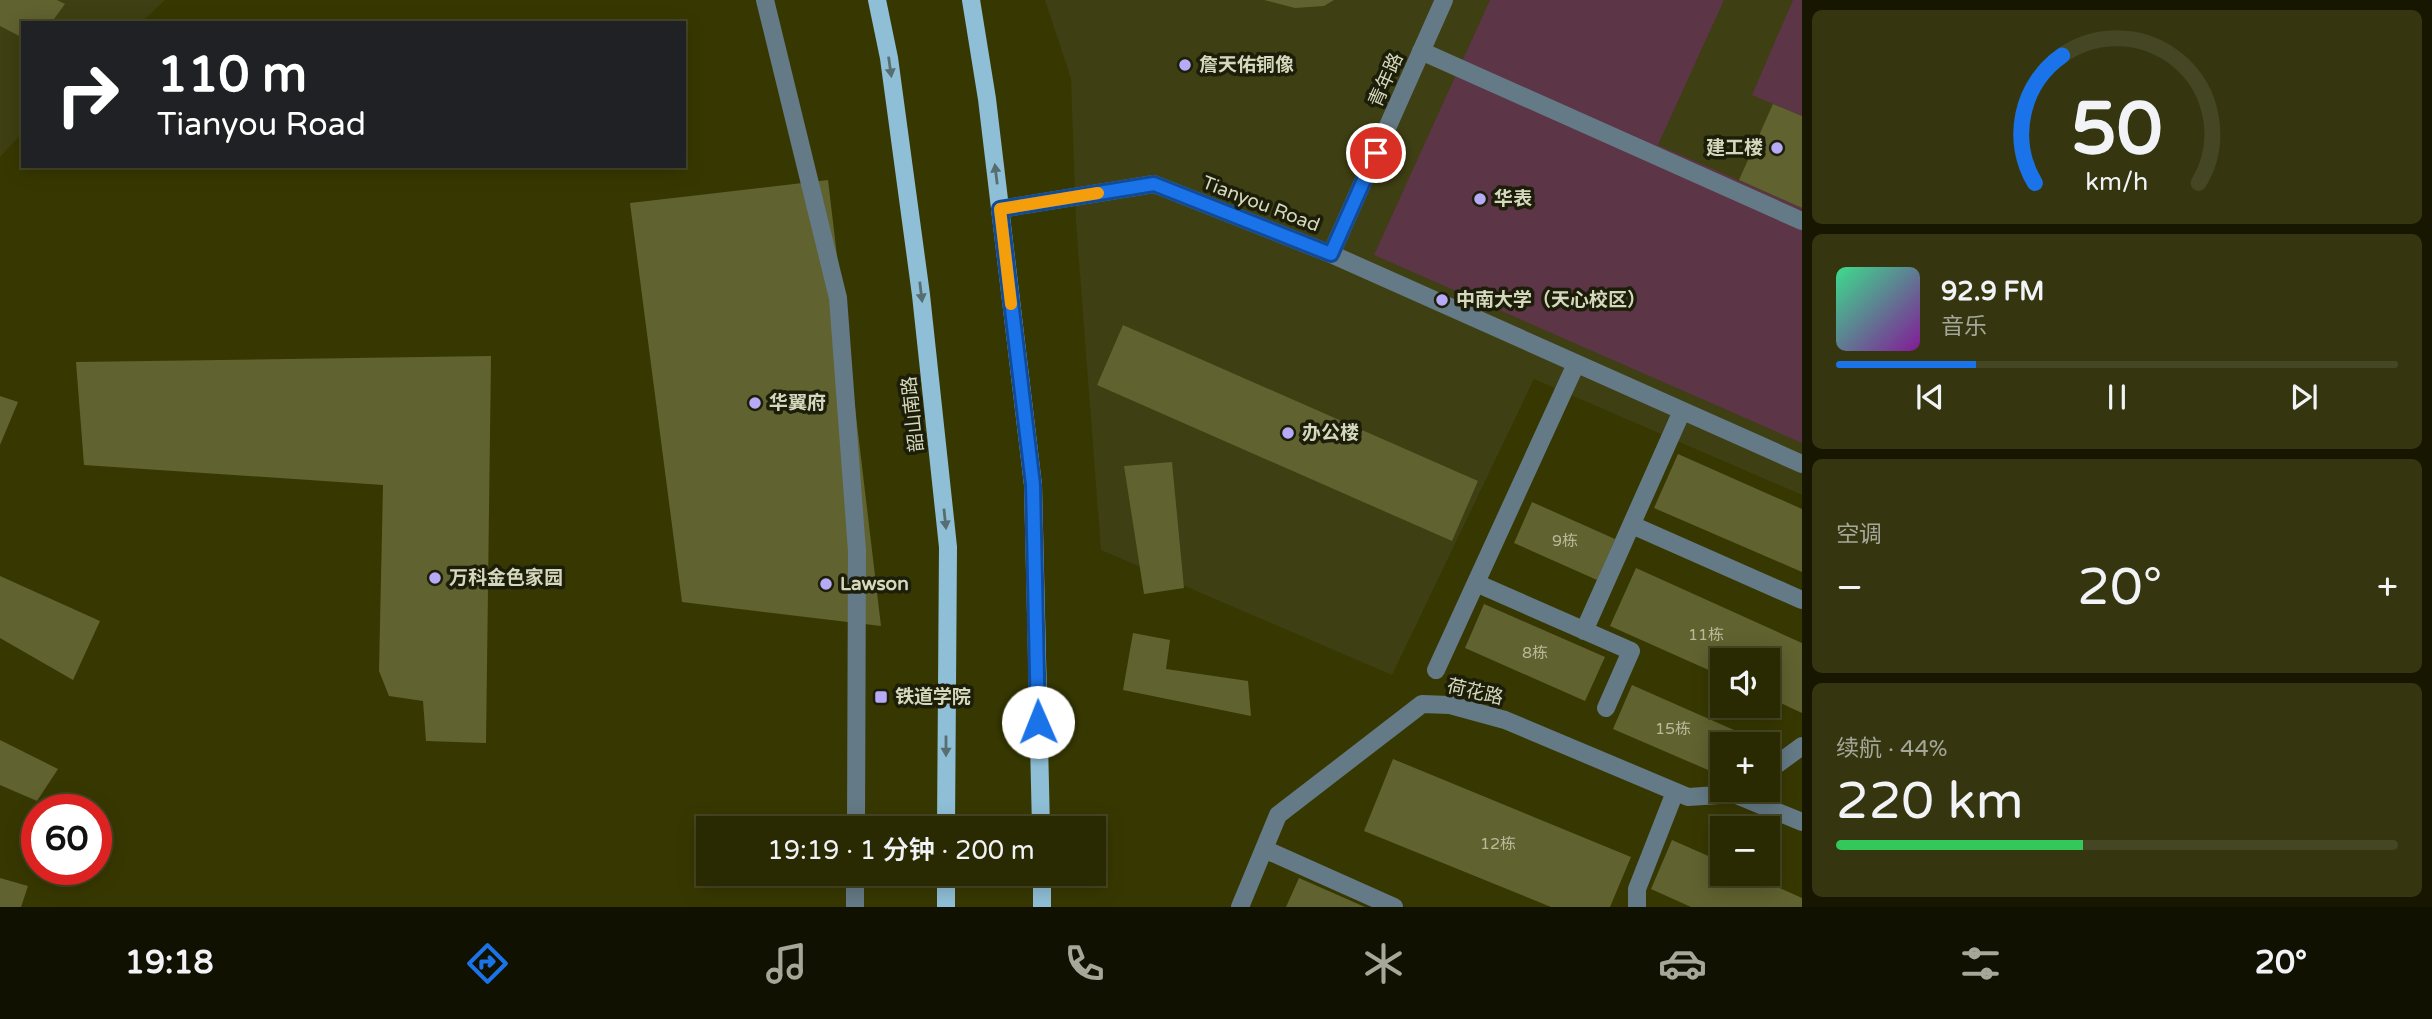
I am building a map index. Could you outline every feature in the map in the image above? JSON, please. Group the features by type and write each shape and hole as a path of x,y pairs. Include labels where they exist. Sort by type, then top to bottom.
{"main road":[{"name":"韶山南路","path":"877,0 889,58 921,295 948,547 946,816"},
{"path":"974,5 1033,485 1041,816"},
{"path":"946,886 946,907"},
{"path":"1042,886 1042,907"}],"street":[{"path":"765,0 838,298 857,551 856,816"},
{"name":"青年路","path":"1331,254 1444,0"},
{"path":"1422,51 1802,221"},
{"name":"Tianyou Road","path":"1000,209 1154,184 1331,254 1802,464"},
{"path":"1436,670 1576,363"},
{"path":"1584,631 1682,411"},
{"path":"1632,525 1802,600"},
{"path":"1476,583 1631,651 1606,708"},
{"name":"荷花路","path":"1240,907 1278,816 1422,704 1450,705 1505,720 1688,797 1710,795"},
{"path":"1780,762 1802,746"},
{"path":"1637,907 1637,889 1675,792"},
{"path":"1759,802 1802,822"},
{"path":"1264,849 1394,907"},
{"path":"855,886 855,907"}],"shaded area":[{"path":"0,0 165,0 143,21 21,21 21,134 0,157"},
{"name":"中南大学（天心校区）","path":"1045,0 1802,0 1802,495 1534,379 1392,675 1101,550 1076,222 1071,78"},
{"path":"1490,0 1724,0 1658,145 1802,208 1802,443 1374,255"},
{"path":"1793,0 1802,0 1802,116 1752,95"}],"building":[{"path":"0,0 57,0 65,4 52,21 21,21 21,37 0,26"},
{"path":"1264,0 1334,0 1324,6 1295,8"},
{"name":"建工楼","path":"1773,104 1802,116 1802,208 1739,180"},
{"name":"华翼府","path":"828,180 881,626 682,602 630,203"},
{"name":"办公楼","path":"1123,325 1478,481 1452,541 1097,385"},
{"name":"万科金色家园","path":"491,356 486,743 426,741 423,701 389,696 379,671 383,485 84,465 76,362"},
{"path":"0,396 18,402 0,445"},
{"path":"1678,454 1802,509 1802,572 1654,508"},
{"path":"1172,462 1184,588 1144,594 1124,466"},
{"path":"1532,502 1615,539 1597,580 1514,543"},
{"path":"1636,568 1802,643 1802,713 1780,703 1780,648 1710,648 1710,671 1610,626"},
{"path":"0,576 100,621 73,680 0,638"},
{"path":"1484,604 1605,657 1585,701 1465,648"},
{"path":"1133,633 1170,640 1166,669 1248,681 1251,716 1123,690"},
{"path":"1632,685 1734,730 1710,732 1710,771 1613,729"},
{"path":"0,740 58,769 42,794 21,794 0,785"},
{"path":"1393,759 1631,857 1610,907 1551,907 1364,831"},
{"path":"1672,840 1710,857 1710,886 1775,886 1802,898 1802,907 1691,907 1651,889"},
{"path":"0,878 28,886 21,907 0,907"},
{"path":"1299,878 1365,907 1286,907"}],"slow traffic":[{"path":"1011,304 1000,209 1098,193"}],"place":[{"name":"詹天佑铜像","path":"1185,65"},
{"name":"建工楼","path":"1777,148"},
{"name":"华表","path":"1480,199"},
{"name":"中南大学（天心校区）","path":"1442,300"},
{"name":"华翼府","path":"755,403"},
{"name":"办公楼","path":"1288,433"},
{"name":"万科金色家园","path":"435,578"},
{"name":"Lawson","path":"826,584"},
{"name":"铁道学院","path":"881,697"}],"route":[{"path":"1038,722 1033,485 1000,209 1154,184 1331,254 1376,153"}]}
